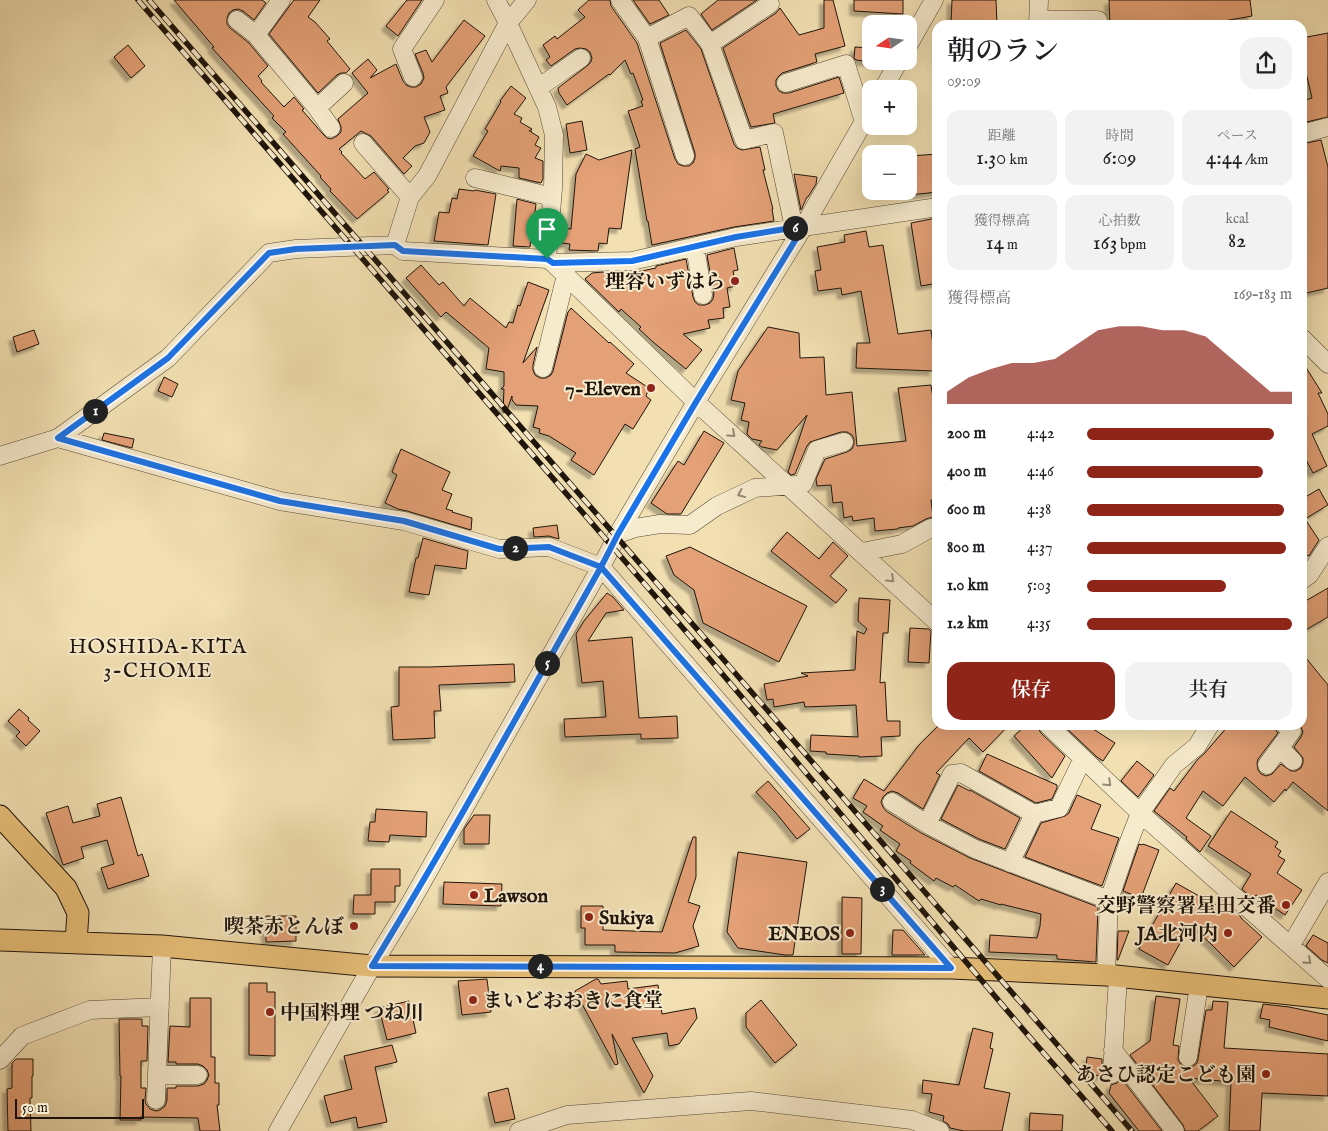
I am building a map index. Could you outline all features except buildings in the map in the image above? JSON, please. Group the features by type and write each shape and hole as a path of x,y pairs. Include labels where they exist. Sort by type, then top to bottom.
{"main road":[{"path":"0,816 66,888 78,913 76,942"},
{"path":"0,940 162,946 372,966 951,968 1112,976 1328,998"}],"street":[{"path":"256,35 281,0"},
{"path":"413,77 402,49 435,0"},
{"path":"496,0 547,107 554,135 550,261"},
{"path":"395,245 410,197 427,176 508,23 527,0"},
{"path":"620,0 647,38 685,156"},
{"path":"918,28 934,0"},
{"path":"1038,20 1039,0"},
{"path":"710,44 770,4"},
{"path":"647,38 689,16 710,44 744,140 774,133 799,227"},
{"path":"237,20 256,35 318,108 331,128"},
{"path":"538,88 581,58"},
{"path":"786,83 846,64 862,102"},
{"path":"318,108 344,83"},
{"path":"278,1131 372,966 408,907 618,534 799,227 862,126"},
{"path":"1307,133 1328,128"},
{"path":"363,143 410,197"},
{"path":"475,178 552,197"},
{"path":"0,456 58,438 168,358 269,253 296,249 395,245 403,251 550,261 632,261 736,237 932,207"},
{"path":"695,247 703,295"},
{"path":"550,261 696,402 796,485 867,551 932,616"},
{"path":"543,368 566,275"},
{"path":"1307,343 1328,364"},
{"path":"58,438 280,501 404,521 499,549 549,547 601,567 951,968"},
{"path":"796,485 817,450 844,442"},
{"path":"618,534 635,528 660,524 690,525 717,506 755,488 796,485"},
{"path":"867,551 902,544 932,528"},
{"path":"1307,576 1328,546"},
{"path":"1053,730 1140,813 1328,979"},
{"path":"1112,1074 1112,976 1109,900 1140,813 1174,765 1197,746 1207,730"},
{"path":"1267,765 1292,731 1291,730"},
{"path":"1280,748 1293,761"},
{"path":"927,824 952,774 961,773 1034,814 1059,808 1083,758"},
{"path":"892,802 927,824 975,849 1109,900"},
{"path":"1010,863 1034,814"},
{"path":"1290,946 1328,882"},
{"path":"156,1100 162,946"},
{"path":"1188,1057 1199,985"},
{"path":"0,1060 22,1036 90,1010 160,1007"},
{"path":"1113,1050 1175,1131"},
{"path":"157,1075 198,1075"},
{"path":"519,1131 567,1115 751,1101 912,1120 940,1131"}],"railway":[{"path":"138,0 708,657 1027,1034 1112,1131"},
{"path":"149,0 1132,1131"}],"place":[{"name":"理容いずはら","path":"735,281"},
{"name":"7-Eleven","path":"651,388"},
{"name":"Lawson","path":"474,895"},
{"name":"交野警察署星田交番","path":"1286,905"},
{"name":"Sukiya","path":"589,917"},
{"name":"喫茶赤とんぼ","path":"354,926"},
{"name":"ENEOS","path":"850,933"},
{"name":"JA北河内","path":"1228,933"},
{"name":"まいどおおきに食堂","path":"473,1000"},
{"name":"中国料理 つね川","path":"270,1012"},
{"name":"あさひ認定こども園","path":"1266,1074"}],"district":[{"name":"HOSHIDA-KITA 3-CHOME","path":"158,658"}],"route":[{"path":"547,259 403,251 395,245 296,249 269,253 168,358 58,438 280,501 404,521 499,549 549,547 601,567 951,968 372,966 408,907 601,567 618,534 804,226 736,237 632,261 553,263 547,259"}]}
